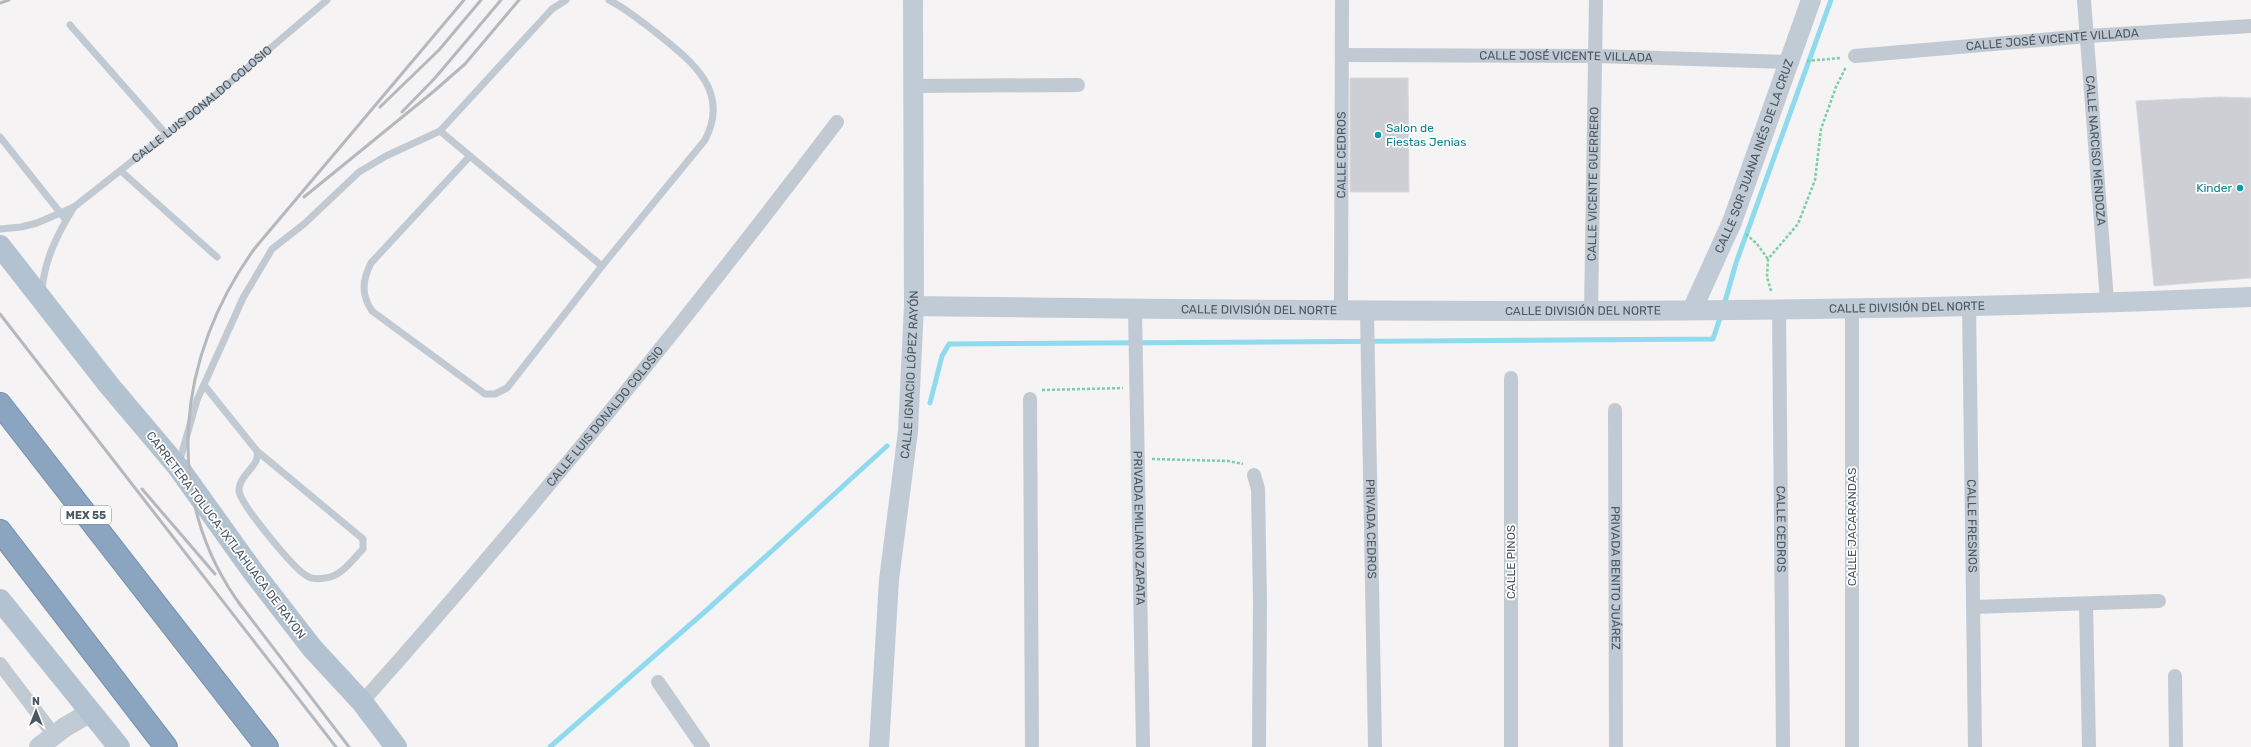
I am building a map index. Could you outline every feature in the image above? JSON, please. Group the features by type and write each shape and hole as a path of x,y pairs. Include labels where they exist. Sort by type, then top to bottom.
{"highway":[{"name":"MEX 55","path":"0,404 267,747"},
{"path":"0,531 166,747"}],"main road":[{"name":"CALLE IGNACIO LÓPEZ RAYÓN","path":"879,747 889,580 908,431 914,306 913,0"},
{"name":"CALLE SOR JUANA INÉS DE LA CRUZ","path":"1701,311 1732,222 1795,62 1811,0"},
{"name":"CARRETERA TOLUCA-IXTLAHUACA DE RAYON","path":"0,246 42,297 108,384 178,467 254,573 312,648 362,702 396,747"},
{"name":"CALLE DIVISIÓN DEL NORTE","path":"914,306 1135,318 1341,309 1367,317 1779,310 2251,297"},
{"path":"0,600 119,747"},
{"path":"39,747 54,735 91,712"}],"street":[{"name":"CALLE CEDROS","path":"1341,309 1342,0"},
{"name":"CALLE VICENTE GUERRERO","path":"1591,312 1596,0"},
{"name":"CALLE NARCISO MENDOZA","path":"2084,0 2107,301"},
{"name":"CALLE JOSÉ VICENTE VILLADA","path":"1855,56 2087,36 2251,26"},
{"name":"CALLE JOSÉ VICENTE VILLADA","path":"1342,55 1596,56 1795,62"},
{"path":"914,86 1078,84"},
{"name":"CALLE LUIS DONALDO COLOSIO","path":"362,702 419,638 583,442 694,306 837,122"},
{"name":"CALLE FRESNOS","path":"1969,305 1975,747"},
{"name":"CALLE JACARANDAS","path":"1852,307 1852,747"},
{"name":"CALLE CEDROS","path":"1779,310 1783,747"},
{"name":"PRIVADA CEDROS","path":"1367,317 1375,747"},
{"name":"PRIVADA EMILIANO ZAPATA","path":"1135,318 1135,388 1138,459 1143,747"},
{"name":"CALLE PINOS","path":"1511,378 1511,747"},
{"path":"1030,399 1032,747"},
{"name":"PRIVADA BENITO JUÁREZ","path":"1615,410 1616,747"},
{"path":"1254,475 1258,489 1260,595 1259,747"},
{"path":"1974,607 2086,604 2159,600"},
{"path":"2086,604 2089,747"},
{"path":"0,664 54,735"},
{"path":"2175,676 2176,747"},
{"path":"658,682 703,747"}],"lane":[{"name":"CALLE LUIS DONALDO COLOSIO","path":"0,229 21,227 60,213 74,206 121,171 327,0"},
{"path":"178,467 197,400 243,298 272,249 304,224 359,172 386,156 440,131 552,9 566,0"},
{"path":"470,156 371,263 366,274 363,293 372,311 484,394 495,394 507,388 602,266 705,140 714,118 713,100 707,83 693,64 638,19 609,0"},
{"path":"70,25 166,134"},
{"path":"440,131 602,266"},
{"path":"0,137 66,220"},
{"path":"121,171 217,257"},
{"name":"CALLE LUIS DONALDO COLOSIO","path":"42,297 48,260 74,206"},
{"path":"204,385 257,451 363,538 363,549 338,574 326,578 307,576 292,562 246,507 240,494 240,482 256,460 257,451"}],"path":[{"path":"1779,310 1767,277 1768,259 1798,224 1815,180 1821,130 1836,87 1844,70 1855,56"},
{"path":"1795,62 1823,60"},
{"path":"1754,241 1768,259"},
{"path":"1030,399 1034,392 1043,390 1135,388"},
{"path":"1138,459 1228,461 1246,465 1254,475"}],"building":[{"name":"Salon de Fiestas Jenias","path":"1350,78 1408,78 1409,192 1350,192"},
{"path":"2220,97 2251,98 2251,278 2154,286 2136,101"}],"waterway":[{"path":"1724,305 1736,263 1831,0"},
{"path":"930,403 942,356 949,344 1713,339 1721,315"},
{"path":"550,747 708,609 887,446"}],"railway":[{"path":"0,3 9,0"},
{"path":"242,607 216,564 198,520 190,473 188,426 195,380 209,334 229,290 255,248 464,0"},
{"path":"380,107 439,50 481,0"},
{"path":"402,112 435,78 501,0"},
{"path":"304,197 433,92 465,64 519,0"},
{"path":"0,314 336,747"},
{"path":"142,489 215,574"},
{"path":"239,603 349,747"}],"place":[{"name":"Salon de Fiestas Jenias","path":"1378,135"},
{"name":"Kinder","path":"2240,188"}]}
